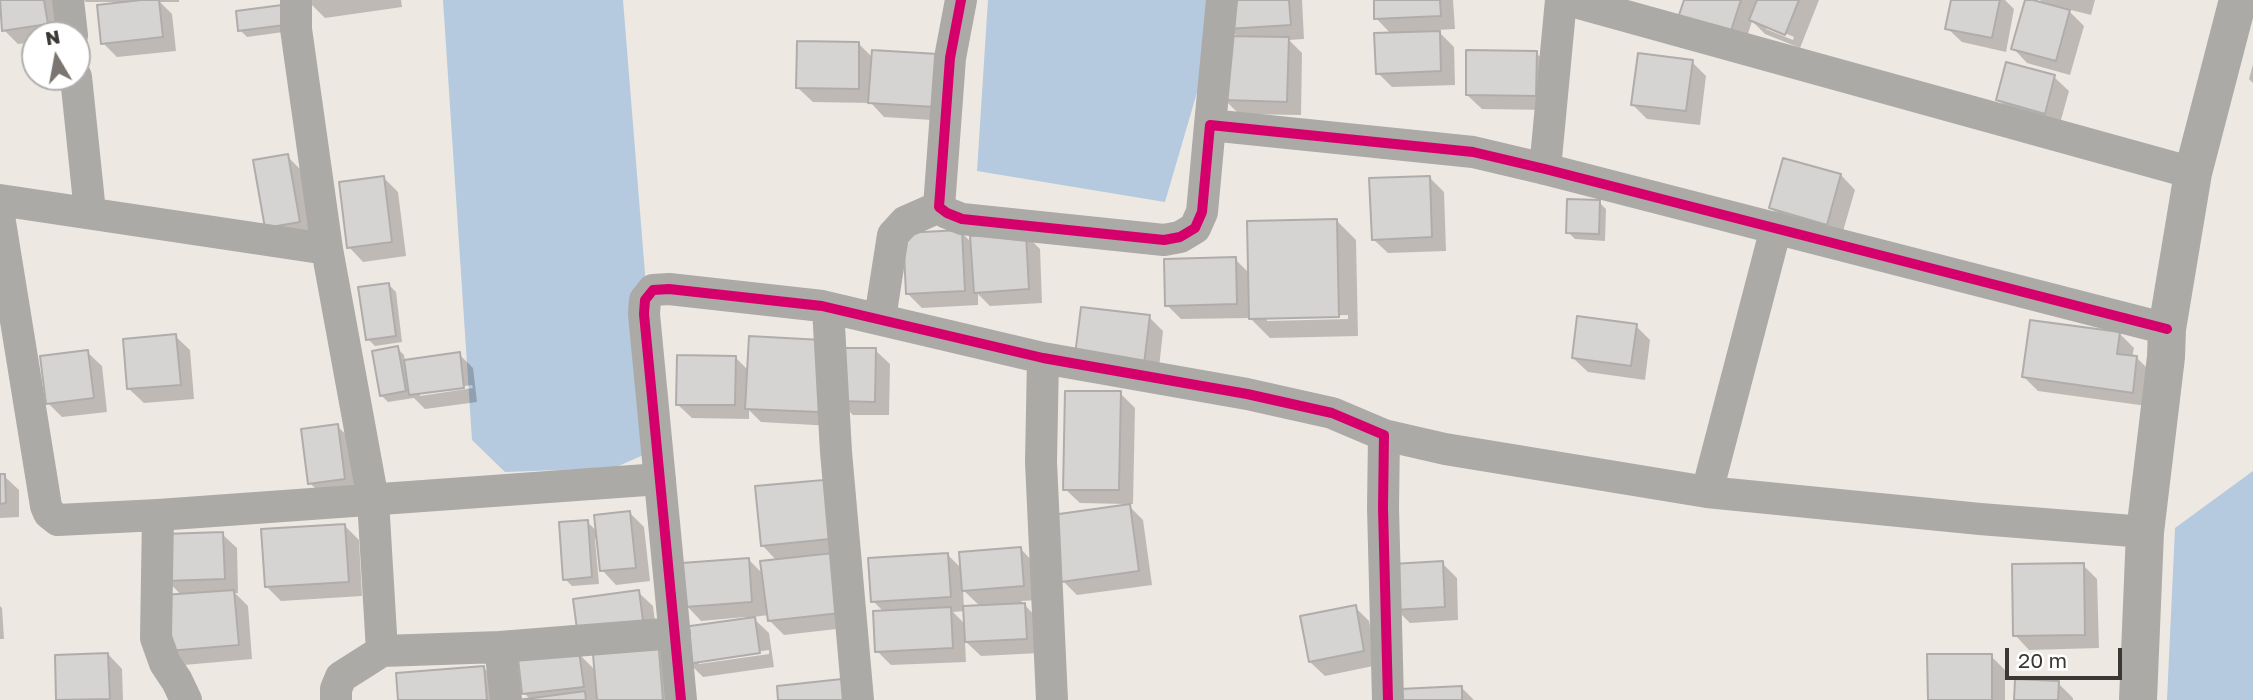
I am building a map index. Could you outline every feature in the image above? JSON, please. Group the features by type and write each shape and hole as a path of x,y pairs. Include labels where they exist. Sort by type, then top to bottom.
{"street":[{"path":"68,0 70,21"},
{"path":"296,0 296,29 327,249 373,500 382,651"},
{"path":"939,207 950,58 961,0"},
{"path":"939,207 962,219 1164,240 1180,237 1195,228 1202,212 1222,0"},
{"path":"1545,169 1561,0"},
{"path":"1568,0 2193,173"},
{"path":"2138,700 2145,532 2167,329 2193,173 2238,0"},
{"path":"77,91 90,212"},
{"path":"1210,125 1473,152 2167,329"},
{"path":"0,200 327,249"},
{"path":"880,318 893,235 905,222 939,207"},
{"path":"0,222 46,506 49,513 58,520 660,479"},
{"path":"1707,492 1776,228"},
{"path":"681,700 644,314 645,300 653,290 669,289 828,308 1043,358 1332,413 1384,435 1445,449 1707,492 2145,532"},
{"path":"828,308 836,452 858,700"},
{"path":"1043,358 1041,462 1052,700"},
{"path":"1384,435 1383,508 1388,700"},
{"path":"158,515 156,638 165,663 186,700"},
{"path":"336,700 336,688 341,677 382,651 500,647 675,633"},
{"path":"500,647 506,700"}],"water":[{"path":"443,0 623,0 659,448 614,468 505,472 472,440"},
{"path":"988,0 1224,0 1165,202 977,171"},
{"path":"2253,471 2253,700 2167,700 2175,528"}],"building":[{"path":"0,0 44,0 48,21 21,21 21,28 2,31"},
{"path":"159,0 163,37 101,44 97,5"},
{"path":"1225,0 1289,0 1291,25 1227,29"},
{"path":"1374,0 1440,0 1441,16 1374,19"},
{"path":"1684,0 1741,0 1729,37 1677,21"},
{"path":"1757,0 1799,0 1785,35 1749,20"},
{"path":"1951,0 2000,0 1992,38 1945,29"},
{"path":"2025,0 2070,10 2056,61 2011,49"},
{"path":"282,5 285,25 238,31 236,11"},
{"path":"1440,31 1441,71 1376,74 1374,33"},
{"path":"1225,36 1289,37 1287,102 1223,100"},
{"path":"797,41 859,42 859,89 796,88"},
{"path":"872,50 938,54 934,107 868,103"},
{"path":"1466,50 1537,51 1536,96 1466,95"},
{"path":"1638,53 1693,60 1686,111 1631,105"},
{"path":"2006,62 2055,75 2045,114 1996,100"},
{"path":"288,154 300,222 265,228 253,160"},
{"path":"1783,158 1841,174 1827,225 1769,208"},
{"path":"384,176 392,242 347,248 339,182"},
{"path":"1430,176 1432,237 1372,240 1369,178"},
{"path":"1567,199 1600,200 1599,234 1566,233"},
{"path":"1337,219 1339,317 1249,319 1247,221"},
{"path":"962,230 965,291 906,294 903,233"},
{"path":"1026,233 1029,289 974,293 970,236"},
{"path":"1236,257 1237,304 1165,306 1164,259"},
{"path":"389,283 396,336 366,340 358,287"},
{"path":"1081,307 1150,315 1144,364 1075,355"},
{"path":"1577,316 1637,324 1631,366 1572,358"},
{"path":"2030,320 2120,332 2117,354 2137,356 2133,393 2022,377"},
{"path":"176,334 181,385 127,389 123,339"},
{"path":"749,336 822,340 819,412 745,409"},
{"path":"398,346 406,391 380,396 372,351"},
{"path":"838,348 876,348 875,402 837,401"},
{"path":"88,350 94,398 46,404 40,356"},
{"path":"460,352 464,388 409,395 404,360"},
{"path":"677,355 736,356 735,405 676,405"},
{"path":"1065,391 1121,391 1119,490 1063,490"},
{"path":"338,424 345,479 308,484 301,429"},
{"path":"0,474 5,474 6,503 0,504"},
{"path":"824,480 830,539 761,546 755,486"},
{"path":"1130,504 1139,571 1061,582 1052,515"},
{"path":"630,511 636,568 600,571 594,515"},
{"path":"588,520 592,577 563,580 559,522"},
{"path":"345,524 349,582 265,587 261,529"},
{"path":"223,532 225,579 165,581 163,534"},
{"path":"1021,547 1024,586 962,591 959,552"},
{"path":"833,553 840,613 768,621 760,561"},
{"path":"948,553 951,597 871,602 868,558"},
{"path":"749,558 752,602 685,607 682,563"},
{"path":"1443,561 1445,607 1394,610 1392,564"},
{"path":"2084,563 2085,635 2013,636 2012,564"},
{"path":"234,590 239,645 168,651 163,595"},
{"path":"639,590 644,628 578,637 573,599"},
{"path":"1025,603 1027,639 965,642 963,606"},
{"path":"1356,605 1364,651 1309,662 1300,616"},
{"path":"951,607 953,648 875,652 873,611"},
{"path":"755,617 760,653 687,664 683,627"},
{"path":"658,638 663,700 597,700 592,643"},
{"path":"579,651 584,687 522,694 518,658"},
{"path":"108,653 110,699 56,700 55,655"},
{"path":"1927,654 1992,654 1992,700 1928,700"},
{"path":"484,666 487,700 398,700 396,673"},
{"path":"842,679 844,700 778,700 777,686"},
{"path":"2015,679 2059,681 2058,700 2014,700"},
{"path":"1462,686 1462,700 1400,700 1400,689"},
{"path":"585,691 586,700 518,700"}],"cycle path":[{"path":"961,0 950,58 939,207 962,219 1164,240 1180,237 1195,228 1202,212 1210,125 1473,152 2167,329"},
{"path":"681,700 644,314 645,300 653,290 669,289 822,306 1043,358 1247,394 1332,413 1384,435 1383,508 1388,700"}]}
